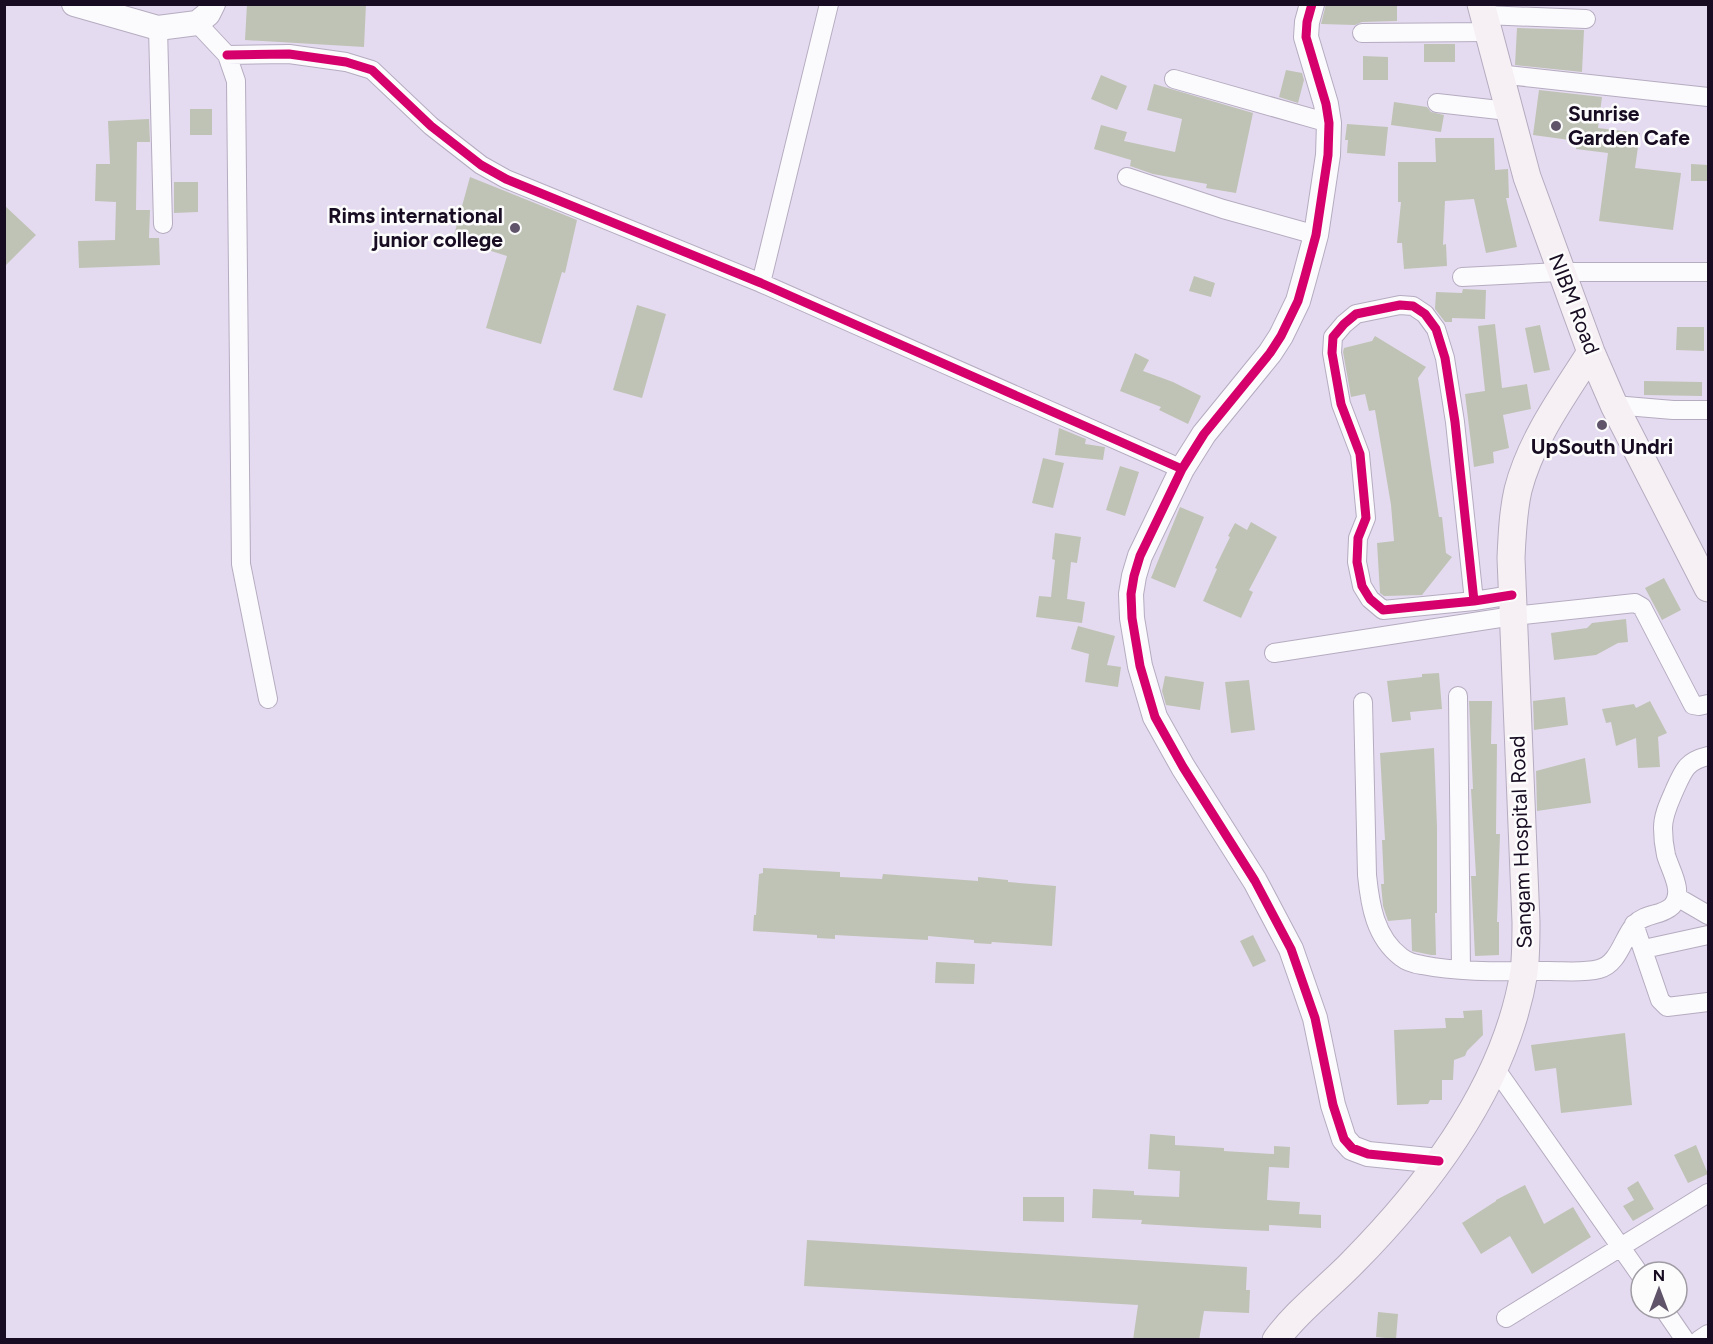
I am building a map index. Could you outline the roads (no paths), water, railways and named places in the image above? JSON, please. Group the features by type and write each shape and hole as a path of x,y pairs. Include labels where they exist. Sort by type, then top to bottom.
{"main road":[{"name":"NIBM Road","path":"1484,17 1527,177 1591,352 1614,405 1708,588"},
{"name":"Sangam Hospital Road","path":"1276,1340 1360,1255 1439,1161 1471,1114 1495,1068 1512,1021 1524,971 1526,922 1512,526 1519,489 1536,442 1551,414 1591,352"}],"street":[{"path":"74,4 158,28 197,23 208,14 213,4"},
{"path":"760,283 830,4"},
{"path":"1312,4 1306,37 1326,104 1329,123 1325,187 1316,235 1298,301 1270,353 1204,434 1182,469 1140,556 1131,594 1132,618 1140,666 1155,717 1183,767 1256,881 1287,940 1315,1018 1338,1127 1344,1139 1352,1148 1368,1154 1439,1161"},
{"path":"1362,33 1484,17 1586,19"},
{"path":"197,23 227,55 236,81 241,564 268,699"},
{"path":"158,28 163,224"},
{"path":"227,55 289,54 346,62 372,70 430,126 481,165 506,179 760,283 1182,469"},
{"path":"1498,74 1708,97"},
{"path":"1174,79 1329,123"},
{"path":"1437,103 1508,111"},
{"path":"1127,177 1223,209 1316,235"},
{"path":"1462,277 1560,272 1708,272"},
{"path":"1474,601 1455,422 1444,358 1436,329 1425,314 1413,306 1400,305 1356,314 1333,337 1332,353 1341,404 1360,454 1366,518 1358,538 1357,562 1362,585 1370,600 1383,610 1474,601 1513,605 1635,603 1642,607 1693,705 1708,704"},
{"path":"1614,405 1673,410 1708,410"},
{"path":"1274,653 1513,605"},
{"path":"1458,696 1461,969"},
{"path":"1363,702 1367,875 1370,901 1376,925 1389,944 1402,957 1419,965 1524,971 1602,969 1613,960 1634,924 1643,917 1671,907 1677,897 1676,883 1663,842 1664,818 1682,772 1693,760 1708,756"},
{"path":"1677,897 1708,915"},
{"path":"1634,924 1660,1000 1667,1007 1708,1002"},
{"path":"1644,949 1708,935"},
{"path":"1495,1068 1630,1260"},
{"path":"1506,1318 1708,1192"},
{"path":"1671,1320 1685,1340"},
{"path":"1699,1340 1708,1334"}],"place":[{"name":"Sunrise Garden Cafe","path":"1556,126"},
{"name":"Rims international junior college","path":"515,228"},
{"name":"UpSouth Undri","path":"1602,425"}]}
